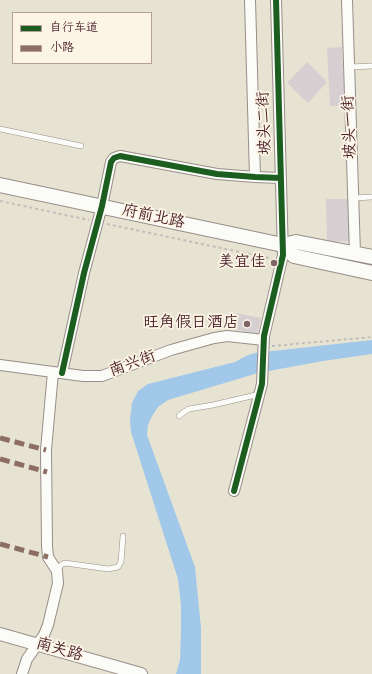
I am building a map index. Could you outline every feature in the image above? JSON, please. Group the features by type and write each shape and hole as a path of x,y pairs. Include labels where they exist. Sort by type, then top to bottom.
{"main road":[{"name":"府前北路","path":"0,185 283,246 296,242 372,257"},
{"name":"府前北路","path":"283,246 294,256 372,274"}],"street":[{"path":"250,0 255,177"},
{"name":"坡头二街","path":"234,491 260,394 262,384 263,343 274,288 282,262 283,246 276,0"},
{"name":"坡头一街","path":"347,0 356,254"},
{"path":"22,674 27,659 44,635 48,625 58,583 57,571 48,558 46,450 58,373 102,206 111,162 116,156 199,171 255,177 281,178"},
{"name":"南兴街","path":"0,364 58,373 102,376 171,350 221,336 233,336 263,343"},
{"name":"南关路","path":"0,634 141,674"}],"lane":[{"path":"349,67 372,66"},
{"path":"0,129 81,146"},
{"path":"354,198 372,197"},
{"path":"179,416 189,409 260,394"},
{"path":"57,571 61,565 65,563 108,569 118,567 124,536"}],"path":[{"path":"0,201 282,262"},
{"path":"263,343 372,337"}],"water":[{"path":"372,340 372,354 258,373 168,400 158,407 152,416 148,425 147,435 195,567 201,628 201,674 176,674 180,660 181,633 181,605 178,579 131,432 130,420 132,403 138,391 148,384 235,362 255,353"}],"building":[{"path":"342,47 345,106 330,106 327,48"},
{"path":"307,62 327,82 308,103 287,83"},
{"path":"326,199 350,199 352,241 327,242"},
{"name":"旺角假日酒店","path":"236,313 261,318 257,334 233,329"}],"marked path":[{"path":"0,438 46,450"},
{"path":"0,459 47,472"},
{"path":"0,544 48,557"}],"cycle path":[{"path":"234,491 262,384 264,336 283,255 276,0"},
{"path":"62,373 84,273 102,206 111,162 114,158 120,156 217,174 281,178"}],"place":[{"name":"美宜佳","path":"274,263"},
{"name":"旺角假日酒店","path":"247,324"}]}
